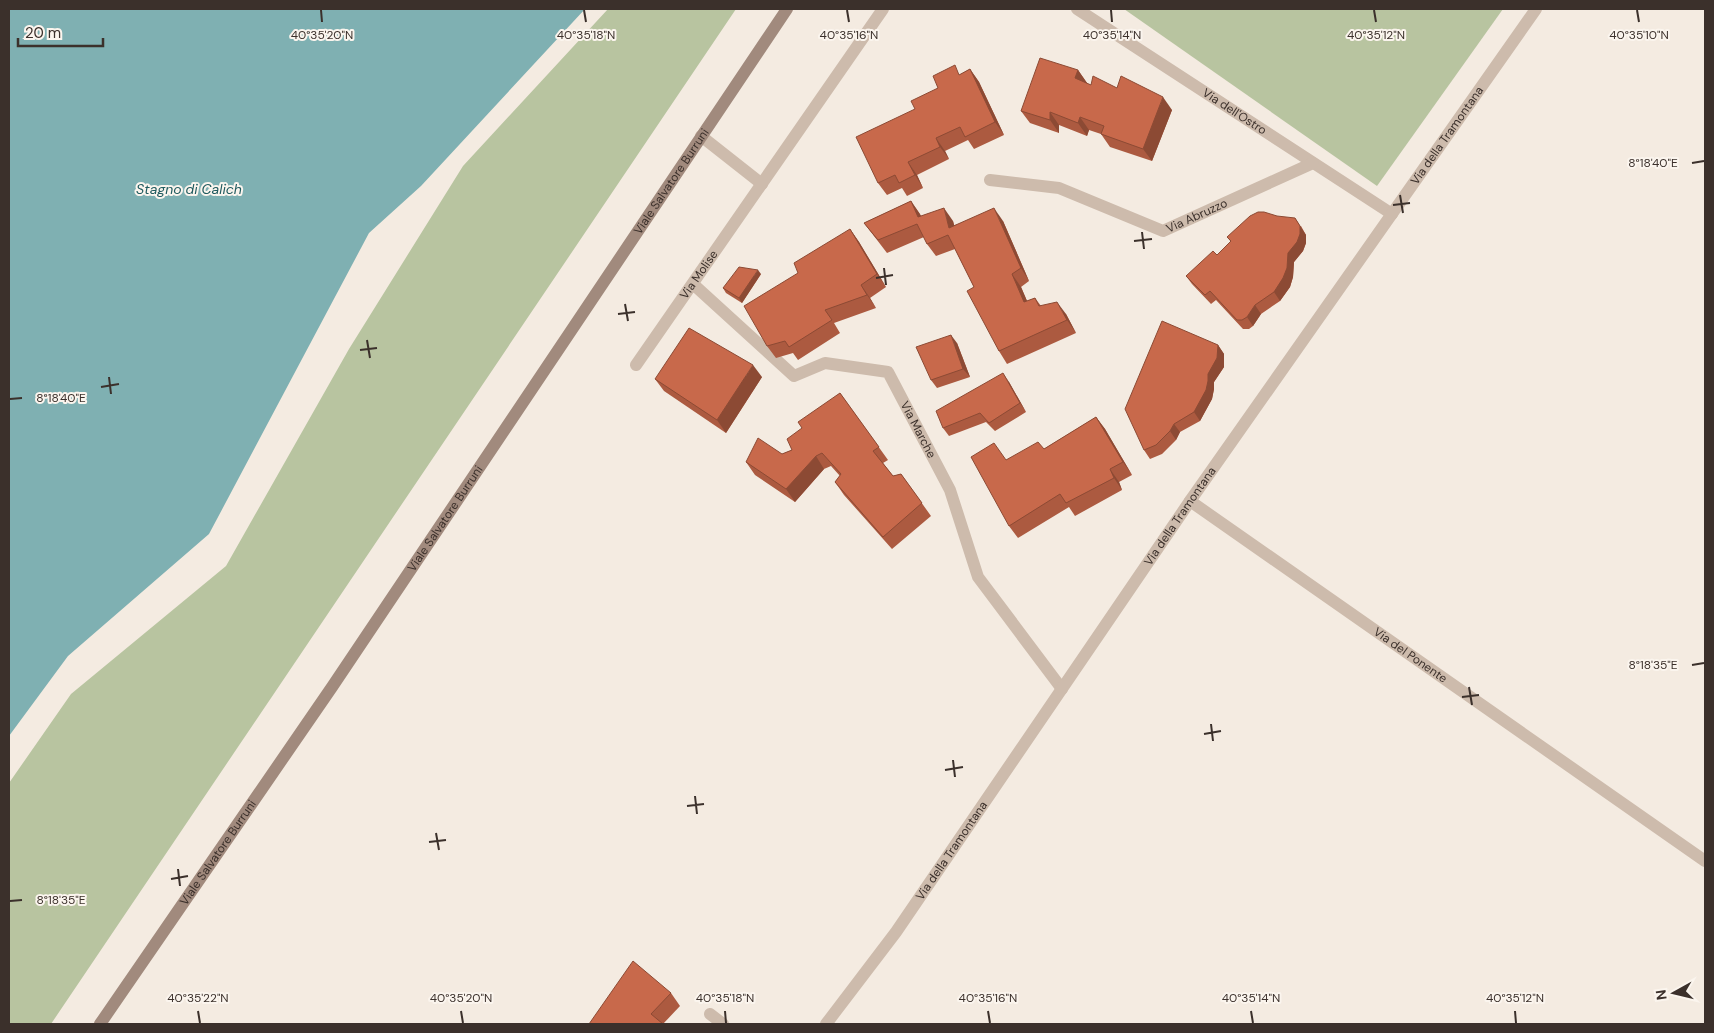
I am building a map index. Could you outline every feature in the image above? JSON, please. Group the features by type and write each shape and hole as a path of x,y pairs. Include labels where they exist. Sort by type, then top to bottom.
{"main road":[{"name":"Viale Salvatore Burruni","path":"100,1024 332,687 787,9"}],"street":[{"name":"Via Molise","path":"636,365 883,9"},
{"name":"Via dell'Ostro","path":"1077,9 1392,214"},
{"name":"Via della Tramontana","path":"826,1024 896,932 1190,501 1536,9"},
{"path":"702,136 762,184"},
{"name":"Via Abruzzo","path":"990,180 1059,188 1163,231 1313,163"},
{"name":"Via Marche","path":"693,284 794,376 825,363 888,372 950,490 978,577 1062,688"},
{"name":"Via del Ponente","path":"1190,501 1705,861"},
{"path":"710,1014 723,1024"}],"green space":[{"path":"608,9 736,9 51,1024 9,1024 9,783 71,694 226,566 349,349 463,166"},
{"path":"1124,9 1503,9 1377,186"}],"water":[{"name":"Stagno di Calich","path":"9,9 585,9 421,186 369,233 209,534 68,656 9,736"}],"building":[{"path":"1040,58 1078,70 1075,78 1091,85 1093,76 1117,88 1121,76 1163,97 1143,149 1101,134 1104,126 1080,117 1078,123 1050,112 1050,120 1021,111"},
{"path":"955,65 959,75 970,69 995,122 965,137 960,127 936,138 940,147 908,162 915,175 899,183 895,175 878,183 856,137 915,109 911,101 938,88 933,76"},
{"path":"911,201 918,217 944,208 949,228 994,208 1021,268 1012,274 1024,302 1035,298 1039,306 1057,302 1067,320 999,351 967,291 974,287 948,235 927,244 917,224 878,240 864,223"},
{"path":"1258,212 1295,218 1300,226 1300,234 1297,242 1288,253 1287,268 1274,292 1255,305 1247,317 1237,320 1210,291 1205,295 1186,276 1213,251 1217,255 1231,241 1227,237 1250,216"},
{"path":"850,229 877,274 861,285 867,295 825,310 832,320 789,347 785,341 767,346 744,306 798,273 794,263"},
{"path":"739,267 758,270 739,298 723,288"},
{"path":"1162,321 1218,345 1217,358 1208,374 1206,390 1194,412 1174,424 1170,431 1156,445 1144,450 1125,409"},
{"path":"689,328 753,365 717,420 655,379"},
{"path":"951,335 963,369 931,380 916,347"},
{"path":"1003,373 1020,403 989,423 980,413 943,428 936,411"},
{"path":"840,393 879,447 873,451 893,476 901,474 922,503 883,537 835,482 841,474 822,453 816,456 786,489 746,462 758,438 782,454 792,450 787,439 802,428 798,422"},
{"path":"1096,417 1123,462 1110,469 1114,478 1066,503 1060,494 1009,526 971,457 994,443 1006,460 1038,442 1044,449"},
{"path":"633,961 671,993 651,1014 663,1024 589,1024"}]}
